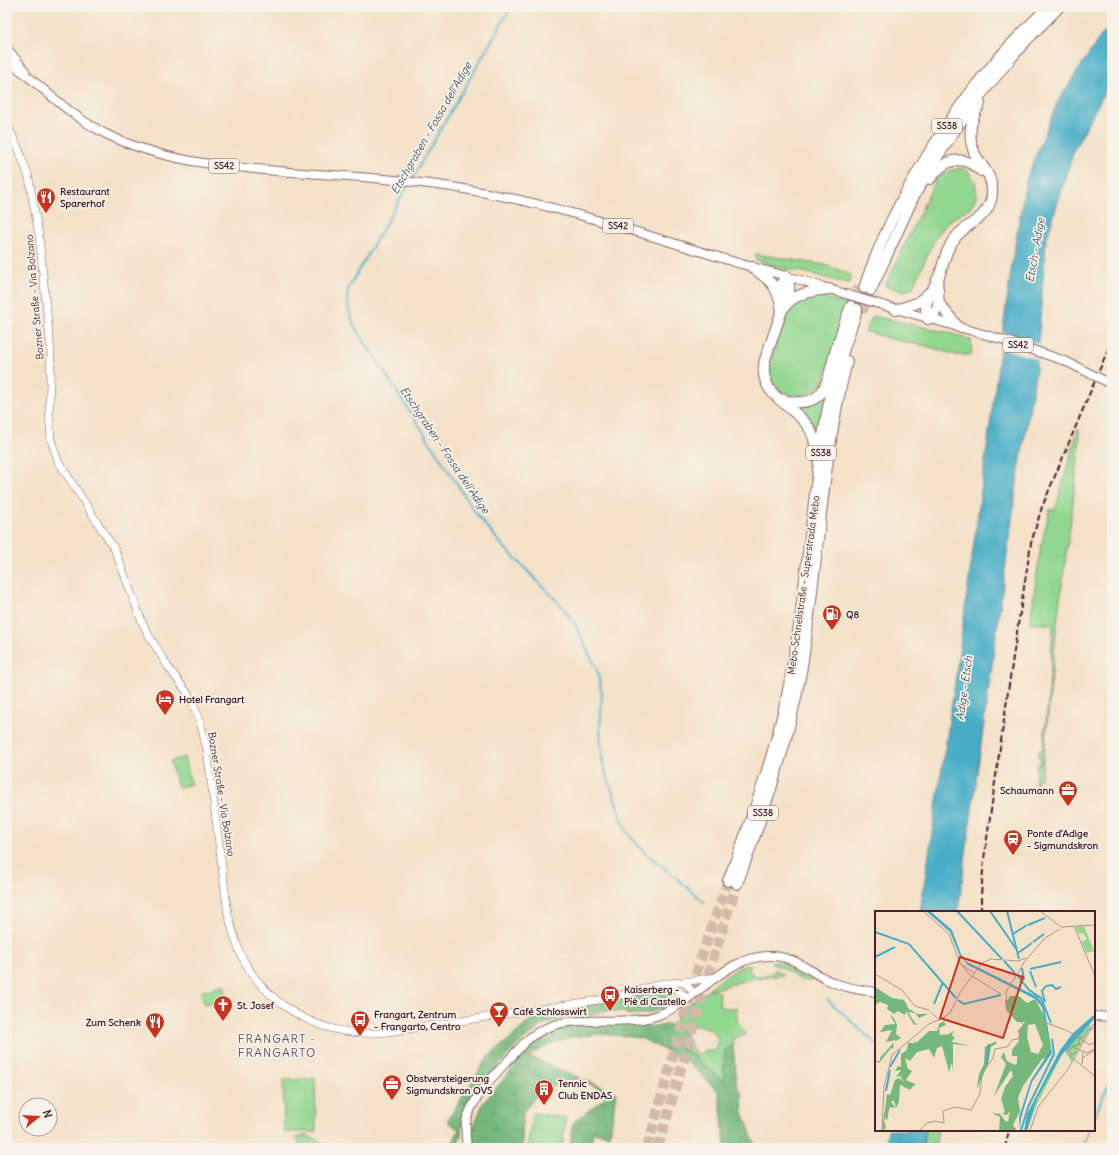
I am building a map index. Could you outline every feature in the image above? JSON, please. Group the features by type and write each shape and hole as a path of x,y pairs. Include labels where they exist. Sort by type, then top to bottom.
{"highway":[{"name":"SS38","path":"867,287 872,263 886,232 916,176 952,119 972,90 997,60 1048,7"},
{"name":"SS38","path":"867,287 914,196 938,156 978,98 1024,42 1059,7"},
{"path":"937,280 937,309 935,314 928,319 926,307 930,292 937,280 949,246 956,236 985,213 990,202 992,187 991,180 973,149 970,139 970,127 975,111 990,90 1001,70"},
{"path":"867,287 885,267 925,188 936,170 949,162 963,160 968,161 981,170 992,187"},
{"path":"752,267 769,279 775,286 784,308"},
{"path":"779,297 780,285 787,276"},
{"path":"787,276 790,293 764,366 765,379 771,393 804,420 814,437 816,448 800,586 802,601"},
{"path":"784,308 793,298 807,292 829,289"},
{"path":"896,310 917,303 930,292"},
{"path":"938,302 958,327"},
{"path":"777,398 787,401 806,402 819,396 824,390 828,381 834,355 845,320 857,309"},
{"name":"Mebo-Schnellstraße - Superstrada Mebo","path":"857,309 852,343 837,405 827,464 812,597 794,705 785,742 755,836 732,882 777,739 790,675 802,601 827,414 832,389 857,309"},
{"path":"820,595 819,584 826,521 822,500"},
{"path":"785,742 794,729 805,675 810,663"}],"main road":[{"name":"SS42","path":"7,48 28,75"},
{"name":"SS42","path":"7,60 28,75 63,107 105,133 138,148 192,162 246,169 426,183 522,200 593,218 896,310 1004,340 1065,361 1112,384"},
{"path":"467,1148 466,1122 479,1094 487,1083 530,1038 547,1028 560,1023 576,1020 639,1019 652,1017 668,1011 738,962 754,957 769,956 785,958 840,986 875,992"},
{"path":"1095,1016 1112,1017"}],"street":[{"name":"Bozner Straße - Via Bolzano","path":"7,124 20,150 29,178 39,236 52,350 49,413 51,440 58,461 115,550 144,627 168,667 189,695 199,718 208,750 228,914 234,936 249,969 273,997 298,1015 322,1026 360,1034 396,1031 599,1000 624,995 665,983 717,977"},
{"path":"684,982 694,993"},
{"path":"665,983 687,998"},
{"path":"677,990 677,1005"}],"green space":[{"path":"961,168 968,171 975,182 977,195 971,207 950,220 936,237 912,289 903,291 885,286 936,179 949,171"},
{"path":"755,254 826,265 851,275 850,283 781,268 756,260"},
{"path":"804,296 821,296 847,305 822,386 806,394 789,395 776,387 772,379 770,369 775,345 787,315 794,303"},
{"path":"873,316 946,332 971,340 972,355 956,355 865,331"},
{"path":"823,398 825,400 818,436 810,420 796,408 796,406"},
{"path":"1078,429 1080,435 1078,459 1057,623 1041,778 1038,778 1036,793 1034,793 1037,764 1040,764 1041,758 1038,757 1039,750 1043,750 1049,691 1053,625 1030,622 1041,546 1050,509 1055,510"},
{"path":"184,757 191,784 178,788 170,761"},
{"path":"772,961 790,965 818,979 811,981 804,980 783,968 772,965"},
{"path":"749,964 750,974 753,973 754,976 770,975 770,973 775,973 775,969 784,975 751,979 714,989 709,988 737,969"},
{"path":"224,985 229,1001 204,1004 201,992"},
{"path":"662,989 668,993 671,1000 657,1011 628,1015 623,1012 602,1011 591,1016 565,1019 544,1024 516,1046 479,1087 462,1125 461,1136 455,1148 450,1148 459,1130 447,1121 487,1058 537,1015 547,1009 626,999"},
{"path":"710,989 720,993 719,1004 723,1008 737,1008 737,1020 746,1035 733,1038 733,1046 725,1050 723,1081 674,1040 677,1036 686,1035 695,1053 700,1054 704,1051 714,1051 718,1039 710,1029 702,1026 687,1026 676,1022 677,1012"},
{"path":"621,1022 655,1027 669,1024 687,1030 686,1035 677,1036 674,1040 723,1081 725,1050 733,1046 737,1086 742,1093 743,1112 756,1148 723,1148 725,1146 719,1092 691,1065 641,1038 601,1034 572,1037 548,1045 528,1056 616,1093 610,1135 593,1132 590,1148 570,1148 573,1123 606,1097 598,1088 580,1079 565,1082 537,1095 523,1112 523,1148 475,1148 472,1131 483,1103 515,1066 517,1057 535,1041 549,1031 564,1024"},
{"path":"315,1079 316,1132 284,1132 283,1080"},
{"path":"533,1113 566,1118 562,1148 527,1148"},
{"path":"925,1131 938,1131 935,1148 922,1148"},
{"path":"306,1135 332,1148 302,1148 296,1138"}],"water":[{"path":"1112,24 1112,78 1074,150 1046,241 1036,370 1018,476 958,911 920,911 955,682 1012,263 1026,180 1058,101 1100,37"},
{"path":"888,1131 925,1131 922,1148 885,1148"}],"pier":[{"path":"1001,332 1040,344 1039,360 999,347"}],"waterway":[{"name":"Etschgraben - Fossa dell'Adige","path":"412,179 511,7"},
{"name":"Etschgraben - Fossa dell'Adige","path":"408,185 348,289 348,308 354,325 477,515 503,546 558,602 574,622 597,670 602,694 600,732 603,764 626,831 645,853 704,902"},
{"path":"827,999 875,1043"},
{"path":"1095,1116 1112,1079"},
{"path":"1082,1148 1089,1131"}],"tunnel":[{"path":"851,305 859,287"},
{"path":"862,312 871,290"},
{"path":"647,1148 699,964 728,881"},
{"path":"658,1148 714,956 737,884"}],"railway":[{"path":"981,911 984,859 1031,543 1042,507 1112,340"},
{"path":"1005,1148 1009,1131"}],"place":[{"name":"Restaurant Sparerhof","path":"46,214"},
{"name":"Q8","path":"832,631"},
{"name":"Hotel Frangart","path":"165,716"},
{"name":"Schaumann","path":"1068,807"},
{"name":"Ponte d'Adige - Sigmundskron","path":"1013,856"},
{"name":"Kaiserberg - Piè di Castello","path":"610,1012"},
{"name":"St. Josef","path":"223,1022"},
{"name":"Café Schlosswirt","path":"499,1028"},
{"name":"Frangart, Zentrum - Frangarto, Centro","path":"360,1037"},
{"name":"Zum Schenk","path":"155,1039"},
{"name":"Obstversteigerung Sigmundskron OVS","path":"392,1101"},
{"name":"Tennic Club ENDAS","path":"544,1106"}],"district":[{"name":"FRANGART - FRANGARTO","path":"277,1046"}],"water label":[{"name":"Etsch - Adige","path":"1035,250"},
{"name":"Adige - Etsch","path":"964,688"}]}
